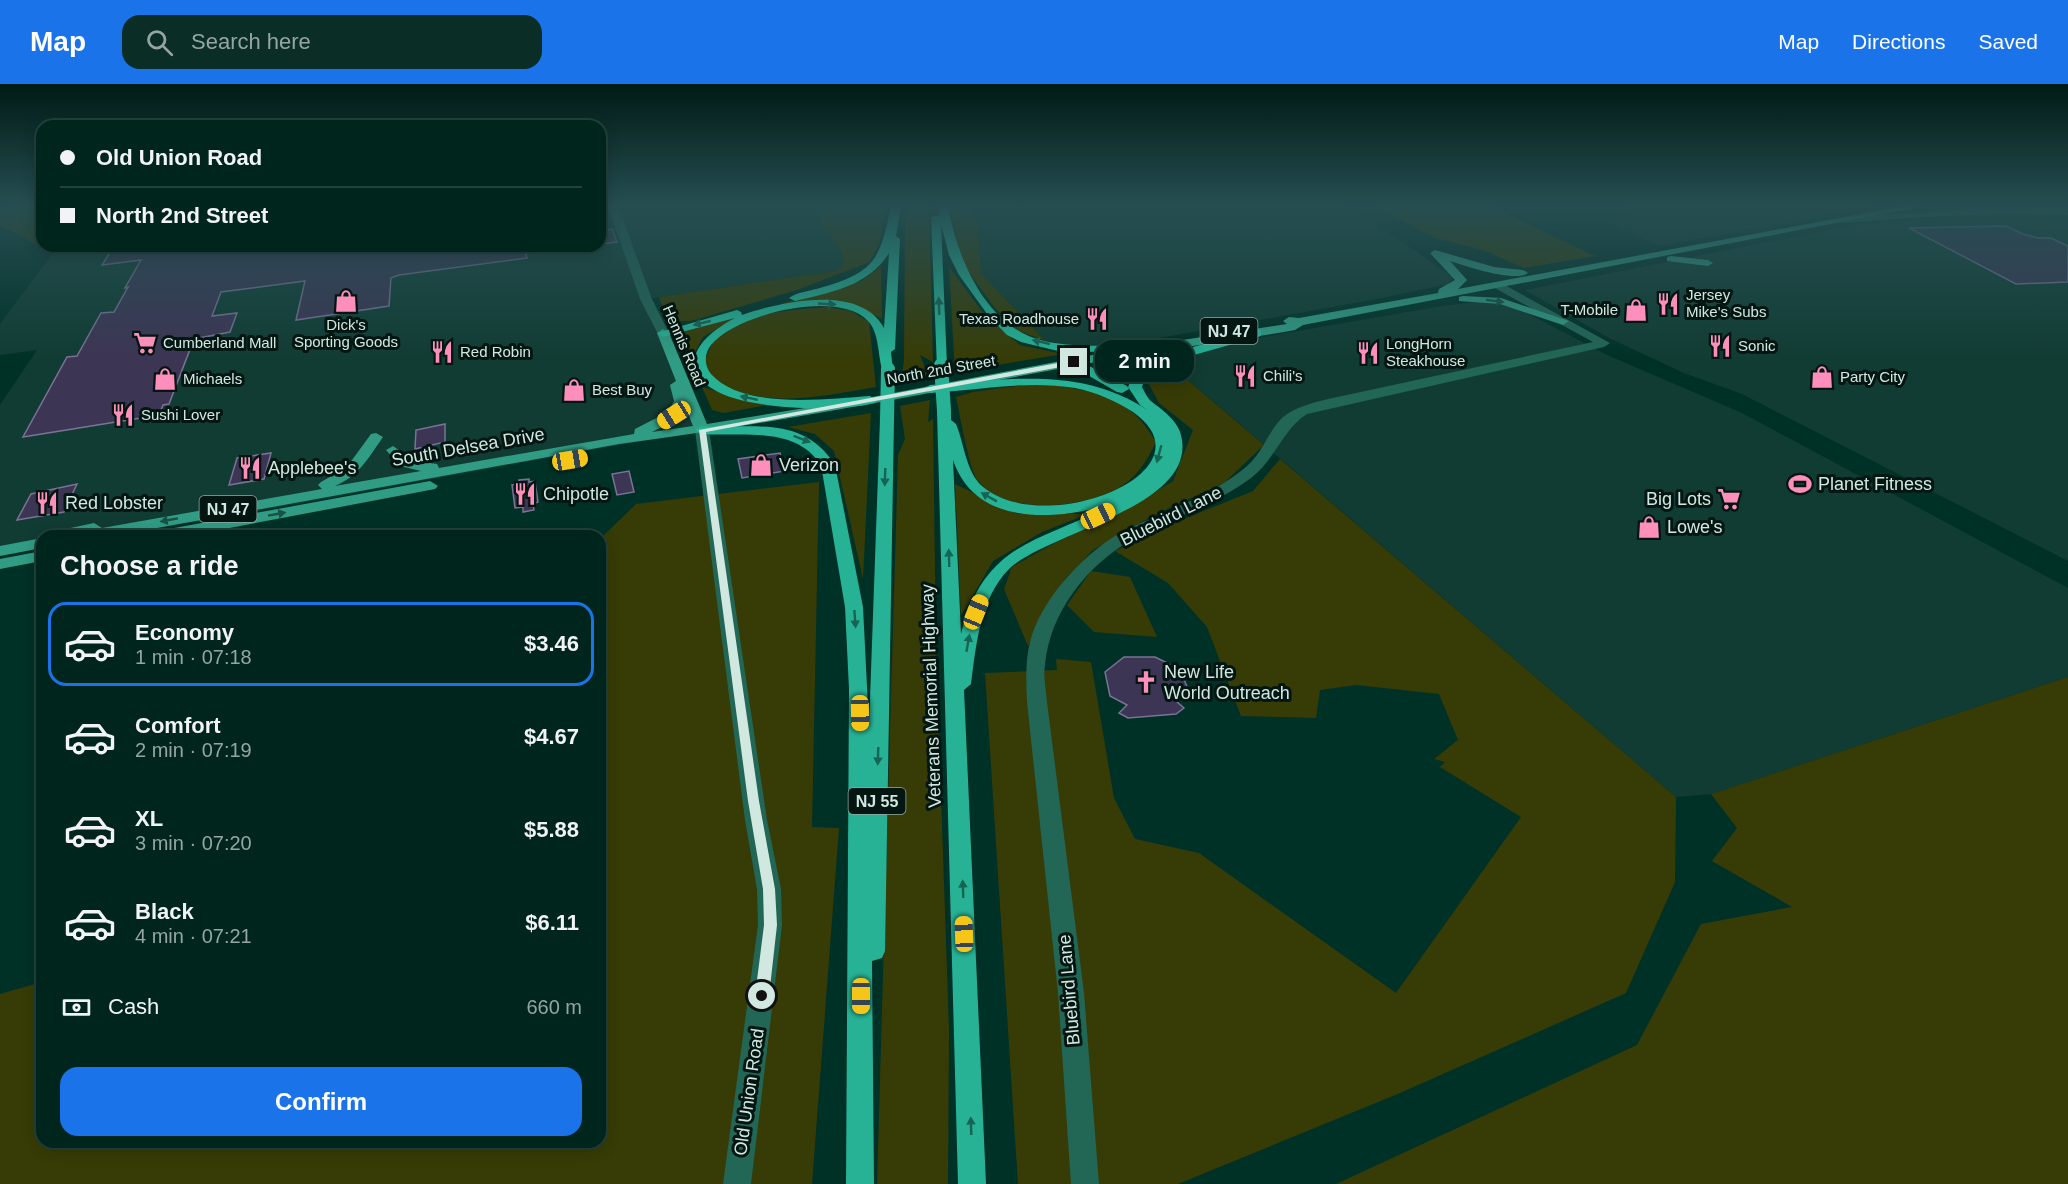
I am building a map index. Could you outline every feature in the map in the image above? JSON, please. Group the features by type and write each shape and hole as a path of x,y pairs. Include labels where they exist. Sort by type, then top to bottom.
{"highway":[{"path":"663,333 792,299 855,279 869,270 882,257"},
{"name":"NJ 55","path":"862,1184 893,257"},
{"name":"Veterans Memorial Highway","path":"937,257 972,1184"},
{"path":"953,257 957,266 1010,331 1037,342 1065,347 1141,350"},
{"path":"870,400 787,402 747,398 713,384 702,371 698,359 704,346 713,336 742,319 779,308 825,304 854,309 871,317 878,330 888,369"},
{"path":"1145,402 1135,387 1141,370 1151,363 1257,333"},
{"path":"956,722 972,622 984,593 1002,567 1025,550 1149,491 1169,470 1176,444 1173,432 1157,411 1074,362"},
{"path":"930,389 1046,381 1091,387 1132,404 1150,418 1160,436 1160,456 1146,478 1110,498 1065,510 1017,508 984,496 970,483 944,411"},
{"path":"702,430 724,433 772,432 792,436 816,446 828,465 854,607 859,689 862,1184"}],"main road":[{"path":"1416,301 1454,287 1461,280 1441,257"},
{"path":"1450,257 1507,273 1552,275"},
{"name":"North 2nd Street","path":"1185,343 1190,338 1258,326 1299,322 1645,257"},
{"path":"1586,269 1618,269 1675,258 1708,263 1700,257"},
{"path":"1416,301 1471,299 1501,301 1563,321"},
{"name":"North 2nd Street","path":"702,430 1141,350 1257,333 1295,326 1299,322"},
{"name":"Hennis Road","path":"663,333 702,430"},
{"path":"618,440 674,415 681,401 676,385 680,377"},
{"name":"South Delsea Drive","path":"113,530 618,440 702,430"},
{"name":"South Delsea Drive","path":"191,530 625,450 702,430"},
{"path":"281,500 326,486 355,471 360,464 362,454 376,437"},
{"path":"393,450 401,462 414,467 430,467 527,452 546,453"},
{"path":"84,530 110,525 128,527"},
{"path":"0,545 36,539"},
{"path":"0,551 36,544"},
{"path":"0,564 36,557"}],"street":[{"name":"Hennis Road","path":"631,257 646,299 663,333"},
{"path":"1497,285 1563,321"},
{"name":"Bluebird Lane","path":"1085,1184 1071,993 1037,702 1035,666 1041,635 1063,593 1093,560 1127,536 1214,495 1246,475 1264,459 1287,421 1302,411 1328,403 1604,344 1563,321"},
{"name":"Old Union Road","path":"702,430 769,895 770,925 736,1184"}],"shaded area":[{"name":"Cumberland Mall","path":"50,257 842,257 844,264 836,271 646,299 702,430 199,522 112,530 36,530 36,544 0,551 0,405 37,350 0,355 0,324"},
{"path":"980,257 1424,257 1453,277 1449,284 1382,298 1126,344 1080,347 1045,341 981,273"},
{"path":"1691,257 2068,257 2068,561 1742,394 1684,373 1609,338 1525,290"},
{"path":"1484,301 1519,309 1607,355 1742,413 2068,588 2068,677 1711,794 1676,797 1159,355 1442,306"}],"green space":[{"path":"842,257 872,257 870,262 797,290 691,321 674,321 666,317 659,297 836,271 844,264"},
{"path":"905,257 930,257 933,362 920,355 928,376 901,382 904,360"},
{"path":"961,257 980,257 981,273 1045,341 1017,330 994,307 962,263"},
{"path":"1500,257 1587,257 1524,268"},
{"path":"881,266 882,319 857,307 833,302 781,304 861,281"},
{"path":"949,267 987,318 1020,345 1063,354 955,372"},
{"path":"827,307 851,311 869,322 876,387 816,397 754,396 717,381 704,362 716,337 737,322 768,314"},
{"path":"737,317 703,337 692,358 678,333"},
{"path":"1149,358 1130,373 1127,385 1091,367"},
{"path":"1169,364 1264,445 1224,483 1156,514 1093,550 1065,579 1028,646 1004,589 1012,567 1051,545 1126,509 1173,481 1193,430 1159,403 1145,377"},
{"path":"1038,383 1074,388 1106,396 1133,412 1156,442 1134,475 1122,486 1100,496 1082,501 1044,505 1007,500 991,492 978,481 968,454 956,397 973,392"},
{"path":"702,387 766,405 724,413 712,410"},
{"path":"930,400 928,422 933,419 936,649 949,1029 948,1184 877,1184 898,455 905,439 900,406"},
{"path":"871,413 863,579 834,451 815,434 788,427"},
{"path":"1280,459 1676,797 1675,882 1626,993 1400,1093 1178,1184 1018,1184 985,673 1057,670 1056,659 1091,662 1114,798 1135,839 1199,853 1396,993 1521,817 1440,767 1445,762 1434,759 1458,740 1439,694 1356,685 1320,690 1316,718 1241,716 1207,627 1168,583 1115,551 1147,534 1253,491"},
{"path":"819,482 812,827 839,828 812,1184 0,1184 0,994 36,984 36,1148 606,1148 606,533 636,504"},
{"path":"955,484 1018,514 1088,514 1042,532 993,561 961,616"},
{"path":"1091,571 1130,577 1157,637 1094,632 1067,605"},
{"path":"2068,677 2068,1184 1336,1184 1637,1045 1701,924 1792,907 1712,861 1737,828 1711,794"}],"building":[{"name":"Cumberland Mall","path":"107,257 527,258 399,275 391,278 389,306 296,320 305,281 221,292 212,316 237,313 230,332 194,339 169,404 163,405 159,415 23,437 67,357 77,356 101,313 114,312 141,260 102,265"},
{"path":"1965,257 2068,257 2068,282 2016,284"},
{"path":"445,424 445,442 415,449 416,430"},
{"name":"Applebee's","path":"271,453 264,479 229,485 237,458"},
{"name":"Verizon","path":"780,453 785,471 742,478 738,459"},
{"path":"629,471 634,492 617,495 612,474"},
{"name":"Chipotle","path":"529,479 529,482 535,481 538,502 533,504 534,510 523,512 523,507 515,508 512,485 519,484 519,480"},
{"name":"Red Lobster","path":"77,484 64,512 17,520 31,494"},
{"name":"New Life World Outreach","path":"1124,657 1155,657 1180,669 1189,692 1176,701 1184,708 1176,714 1128,718 1119,713 1127,705 1110,696 1105,672"}],"place":[{"name":"Dick's Sporting Goods","path":"346,301"},
{"name":"Jersey Mike's Subs","path":"1668,304"},
{"name":"T-Mobile","path":"1636,310"},
{"name":"Texas Roadhouse","path":"1097,319"},
{"name":"Cumberland Mall","path":"145,343"},
{"name":"Sonic","path":"1720,346"},
{"name":"Red Robin","path":"442,352"},
{"name":"LongHorn Steakhouse","path":"1368,353"},
{"name":"Chili's","path":"1245,376"},
{"name":"Party City","path":"1822,377"},
{"name":"Michaels","path":"165,379"},
{"name":"Best Buy","path":"574,390"},
{"name":"Sushi Lover","path":"123,415"},
{"name":"Verizon","path":"761,465"},
{"name":"Applebee's","path":"250,468"},
{"name":"Planet Fitness","path":"1800,484"},
{"name":"Chipotle","path":"525,494"},
{"name":"Big Lots","path":"1729,499"},
{"name":"Red Lobster","path":"47,503"},
{"name":"Lowe's","path":"1649,527"},
{"name":"New Life World Outreach","path":"1146,682"}],"route":[{"path":"762,996 770,925 769,889 753,801 702,430 1074,362"}]}
